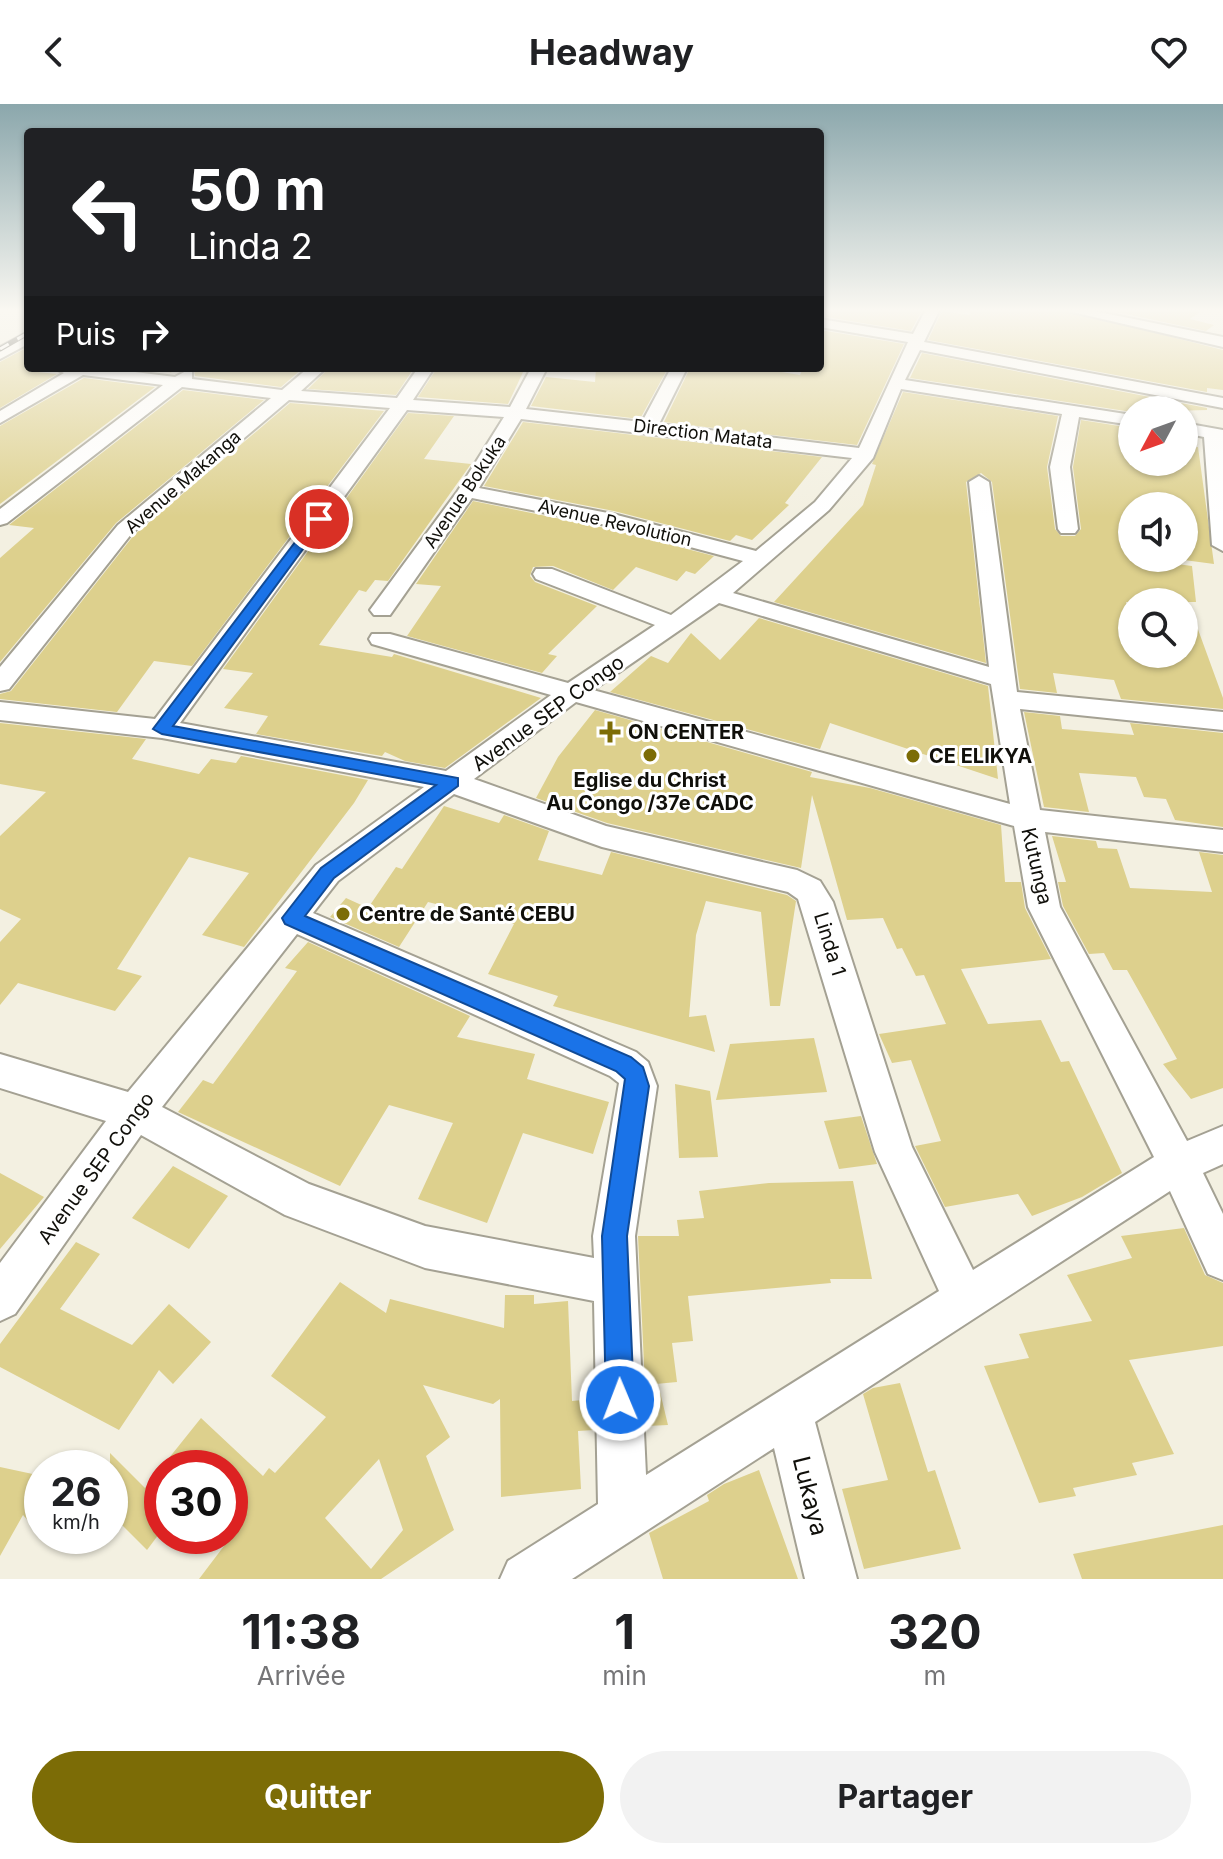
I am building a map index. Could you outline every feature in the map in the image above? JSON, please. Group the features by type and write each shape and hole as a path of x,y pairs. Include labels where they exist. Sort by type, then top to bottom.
{"street":[{"path":"0,418 58,380"},
{"name":"Direction Matata","path":"168,380 285,395 517,413 866,454"},
{"name":"Avenue Makanga","path":"0,683 125,529 304,380"},
{"path":"162,729 418,380"},
{"name":"Avenue Bokuka","path":"382,610 470,492 533,380"},
{"path":"648,428 673,380"},
{"name":"Avenue SEP Congo","path":"0,1299 135,1112 327,873 571,693 716,595 822,506 866,454 897,380"},
{"path":"1107,380 1223,403"},
{"path":"0,519 178,381"},
{"path":"895,383 1118,418"},
{"path":"1068,529 1060,467 1072,410"},
{"path":"1198,430 1218,434 1223,545"},
{"name":"Kutunga","path":"979,482 990,550 1004,689 1044,907 1178,1164 1223,1259"},
{"name":"Avenue Revolution","path":"470,492 613,520 758,558"},
{"path":"544,574 674,624"},
{"path":"716,595 1004,689 1223,721"},
{"path":"381,639 571,693 643,709 1026,819 1223,841"},
{"path":"0,711 162,729 452,782"},
{"name":"Linda 1","path":"452,782 602,836 797,882 809,890 817,902 894,1152 966,1301"},
{"path":"292,918 623,1064 635,1074 638,1086 614,1236 623,1515"},
{"path":"0,1071 135,1112 299,1201 397,1238 425,1247 617,1284"},
{"path":"526,1579 1178,1164 1223,1145"},
{"name":"Lukaya","path":"789,1413 831,1579"}],"building":[{"path":"0,380 47,380 0,408"},
{"path":"81,380 155,387 0,504 0,426"},
{"path":"225,380 289,380 281,387"},
{"path":"317,380 406,380 396,395 308,389"},
{"path":"429,380 519,380 508,404 418,397"},
{"path":"545,380 662,380 640,419 531,406"},
{"path":"684,380 887,380 857,445 664,422"},
{"path":"922,380 1061,380 1145,396 1118,396 1118,410"},
{"path":"1142,380 1223,380 1223,390 1207,388 1207,392"},
{"path":"183,390 264,400 116,523 0,662 0,558 34,528 9,525"},
{"path":"903,392 1058,416 1047,467 1055,529 1061,536 1075,536 1081,529 1073,467 1081,420 1118,426 1118,476 1198,476 1198,447 1214,564 1198,562 1198,492 1118,492 1118,572 1193,572 1194,588 1118,588 1118,668 1198,668 1198,629 1223,698 1223,709 1121,699 1114,680 1053,673 1057,693 1020,689 992,482 981,473 966,482 986,663 774,602 863,505 876,465 872,464"},
{"path":"290,403 384,411 192,666 154,661 117,712 0,699 0,694 11,691 134,535"},
{"path":"408,413 454,416 424,459 471,464 388,581 375,580 366,592 359,590 319,645 392,657 394,654 541,698 445,768 405,761 385,752 382,756 256,734 268,716 224,708 253,673 223,669"},
{"path":"523,422 822,457 785,503 789,505 752,540 736,535 730,541 614,511 484,486"},
{"path":"473,501 610,529 714,556 695,574 686,571 677,581 636,567 613,590 553,566 533,567 530,576 535,582 597,606 548,654 557,656 542,673 407,636 441,586 416,584"},
{"path":"759,618 988,686 998,779 830,723 820,749 610,692 651,656 668,663 691,633 720,660"},
{"path":"595,710 812,772 810,777 870,788 1001,825 1005,882 1021,882 1025,908 1051,959 961,969 988,1024 1041,1020 1061,1062 1069,1061 1122,1173 1082,1197 1032,1216 1018,1194 945,1207 915,1146 941,1141 911,1060 892,1063 879,1034 946,1024 924,975 916,976 902,948 897,949 883,918 847,920 812,795 801,868 607,823 536,798 558,757"},
{"path":"1024,712 1060,716 1062,729 1134,735 1130,723 1223,733 1223,827 1175,820 1166,799 1144,797 1136,777 1079,773 1089,812 1044,807"},
{"path":"0,723 146,739 132,759 199,774 211,759 236,763 241,756 368,780 354,803 244,947 202,935 249,873 189,857 117,969 142,976 115,1011 18,983 0,1005 0,942 21,919 0,909 0,836 46,792 0,784"},
{"path":"444,806 499,823 504,815 549,831 538,860 602,875 611,852 787,895 796,901 780,1006 770,1006 761,912 706,901 696,935 689,1017 706,1015 715,1052 553,1006 558,996 488,974 514,924 428,902 399,947 330,917 346,898 368,908 396,867 402,869"},
{"path":"1052,836 1096,841 1098,848 1117,849 1130,888 1212,892 1199,852 1223,855 1223,1088 1191,1099 1163,1064 1177,1059 1127,970 1113,970 1104,953 1089,954 1063,906 1058,882 1066,882"},
{"path":"308,942 470,1016 457,1037 535,1054 527,1079 609,1102 593,1154 523,1133 487,1223 418,1199 453,1123 389,1105 340,1186 178,1112 203,1080 213,1084 297,971 285,968"},
{"path":"814,1038 827,1092 716,1100 730,1044"},
{"path":"675,1084 710,1091 718,1157 679,1158"},
{"path":"861,1116 877,1164 839,1169 824,1121"},
{"path":"173,1166 228,1196 189,1249 132,1218"},
{"path":"0,1173 44,1197 0,1249"},
{"path":"853,1181 872,1279 830,1279 831,1283 688,1296 693,1341 672,1343 677,1382 645,1385 638,1236 679,1236 677,1220 704,1218 699,1191 769,1183"},
{"path":"1184,1228 1205,1275 1223,1283 1223,1346 1129,1360 1174,1454 1132,1463 1137,1475 1073,1488 1076,1496 1039,1503 984,1366 1029,1358 1019,1334 1092,1321 1067,1275 1132,1258 1121,1236"},
{"path":"76,1242 100,1254 60,1309 132,1345 169,1304 211,1342 173,1384 159,1370 119,1430 0,1367 0,1344"},
{"path":"340,1282 386,1313 390,1299 504,1328 505,1295 534,1295 534,1304 568,1301 572,1401 593,1399 594,1430 578,1431 581,1489 501,1497 500,1399 493,1404 423,1385 450,1437 426,1456 454,1530 381,1579 199,1579 218,1554 248,1554 248,1462 263,1476 269,1468 275,1473 326,1417 271,1376","holes":["379,1459 403,1530 371,1569 325,1518"]},
{"path":"900,1383 928,1472 935,1470 961,1549 864,1569 842,1489 888,1480 863,1394 873,1388"},
{"path":"660,1392 668,1425 647,1426 645,1394"},
{"path":"201,1418 235,1450 175,1450"},
{"path":"0,1467 24,1472 24,1516 0,1556"},
{"path":"759,1470 798,1579 663,1579 649,1533 709,1501 707,1495 724,1484"},
{"path":"128,1471 144,1487 144,1547 128,1531"},
{"path":"1223,1525 1223,1579 1082,1579 1073,1554"}],"place":[{"name":"ON CENTER","path":"610,732"},
{"name":"Eglise du Christ Au Congo /37e CADC","path":"650,755"},
{"name":"CE ELIKYA","path":"913,756"},
{"name":"Centre de Santé CEBU","path":"343,914"}],"route":[{"path":"319,519 259,602 209,662 162,729 230,744 452,782 327,873 292,918 623,1064 635,1074 638,1086 614,1236 620,1400"}]}
